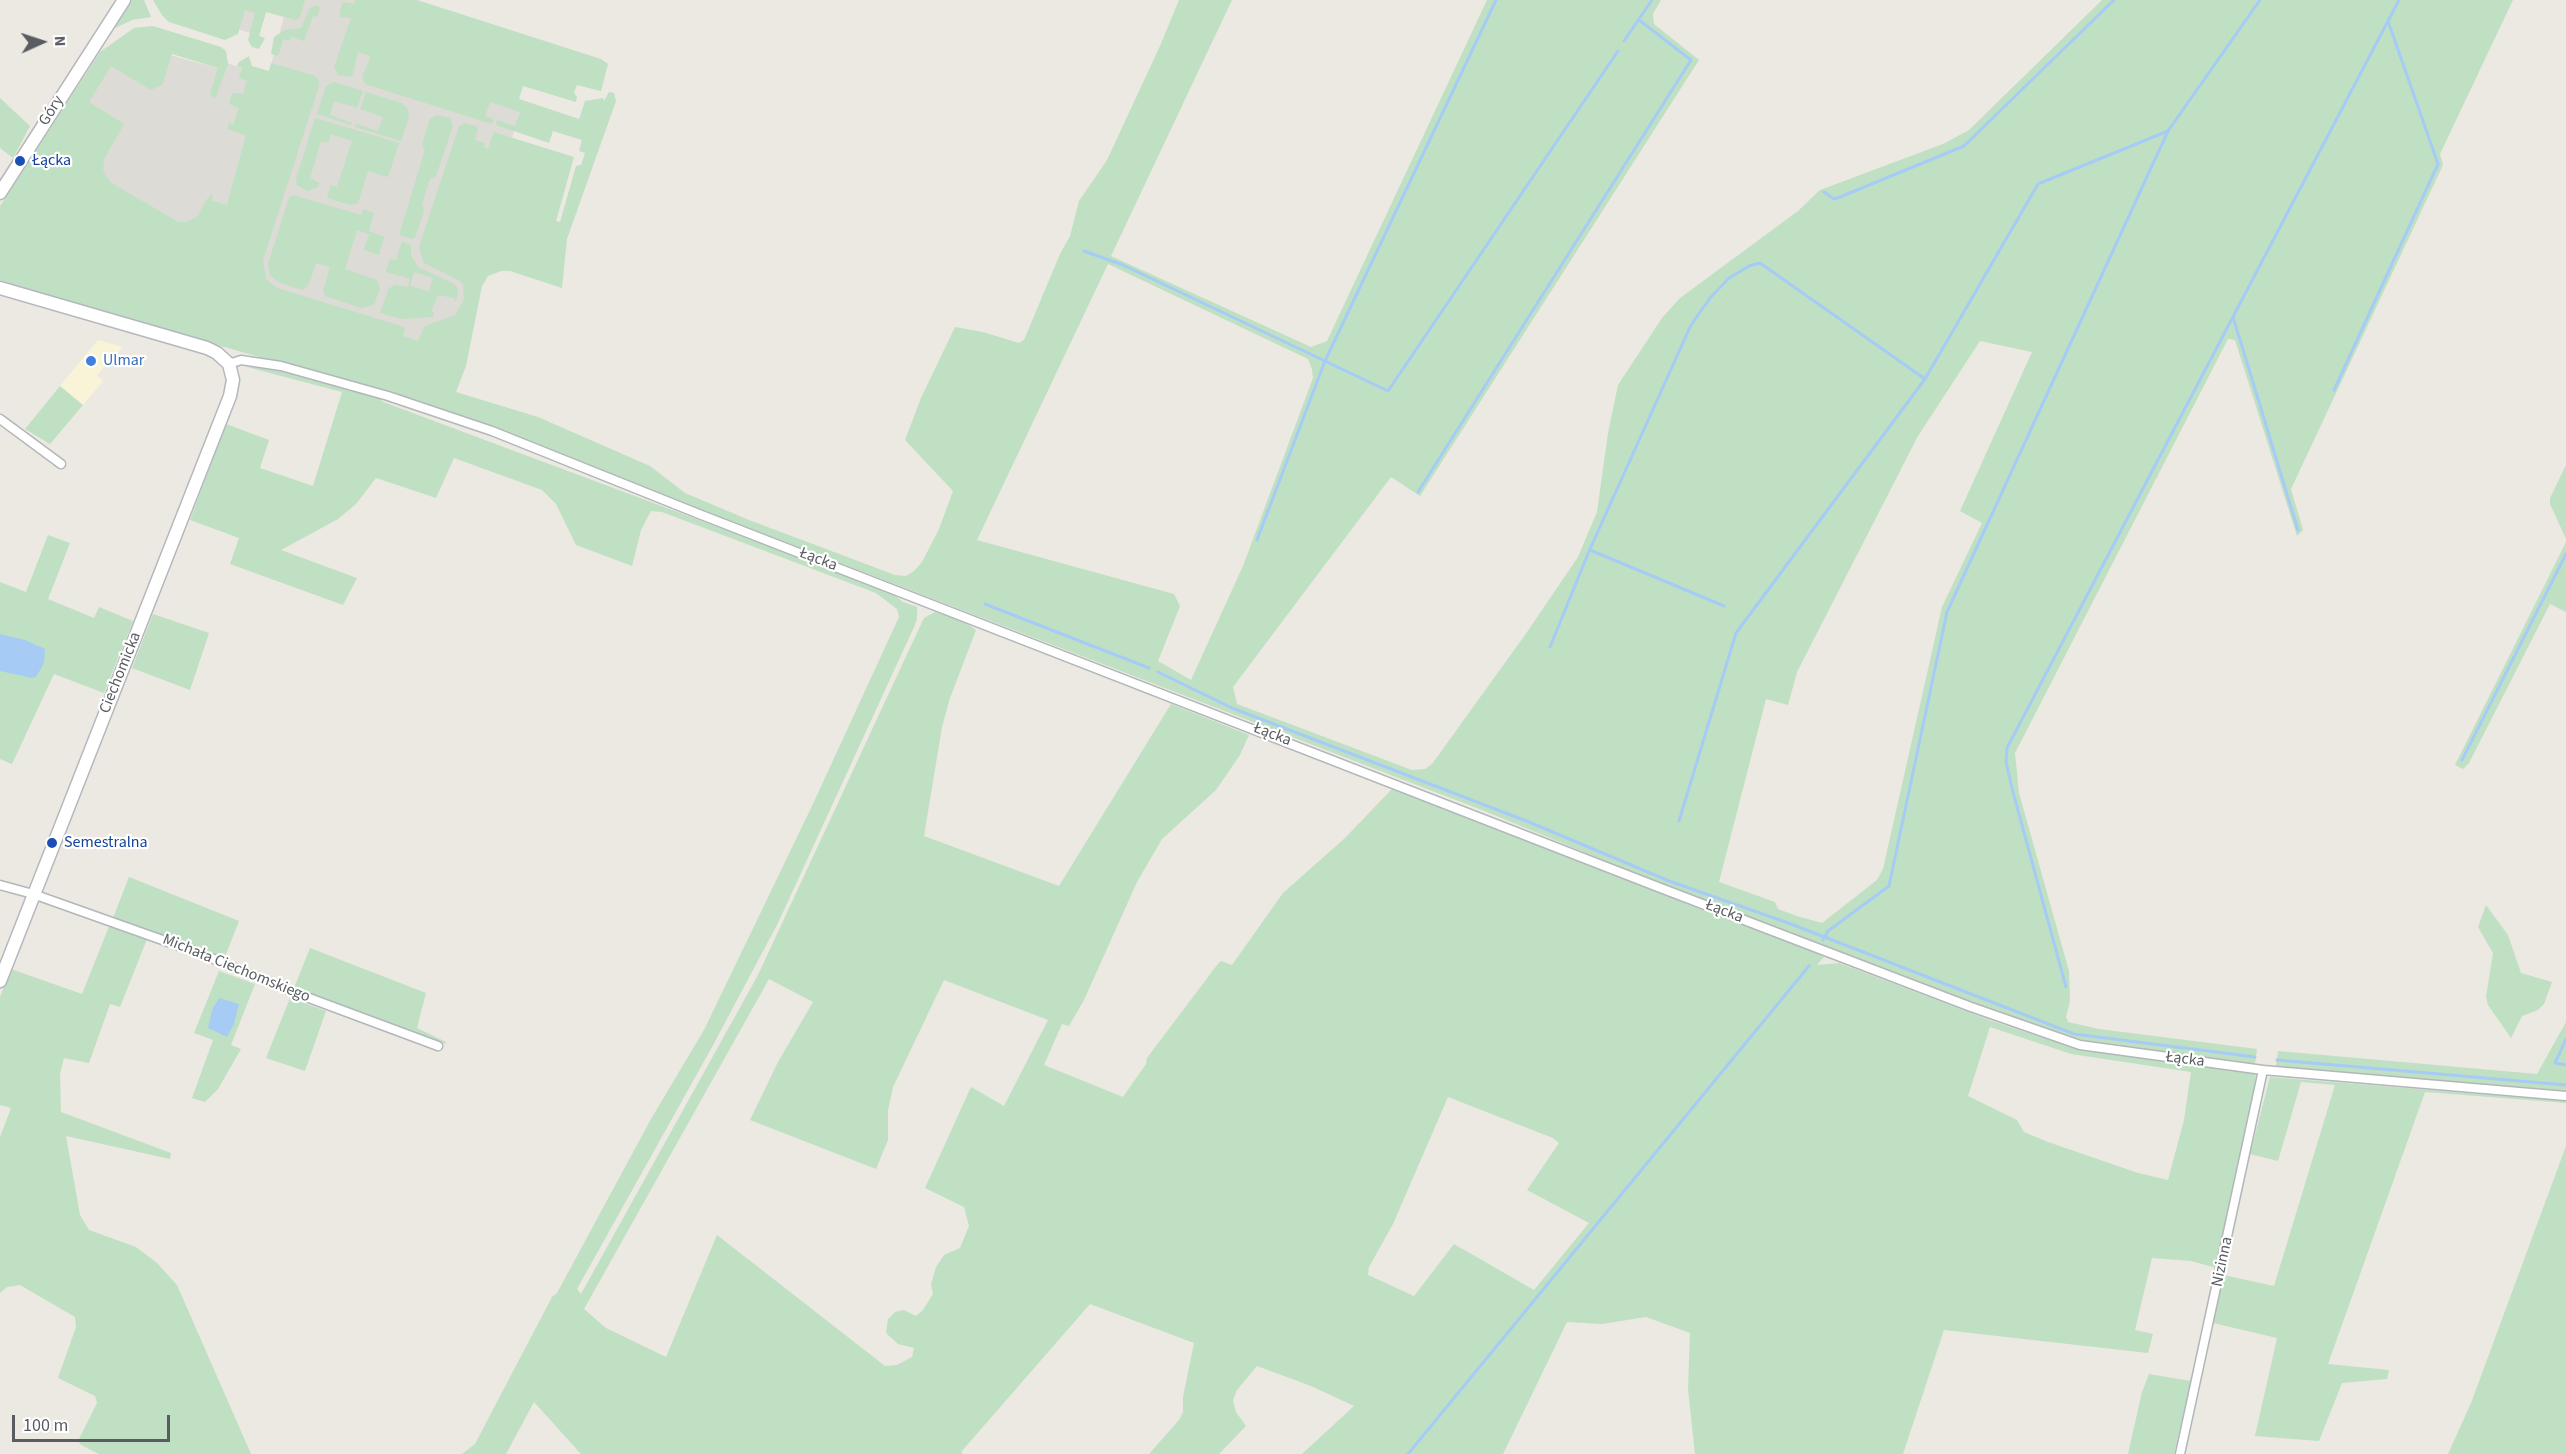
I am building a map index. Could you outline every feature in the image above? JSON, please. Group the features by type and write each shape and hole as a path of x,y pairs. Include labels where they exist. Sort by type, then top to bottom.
{"street":[{"name":"Góry","path":"0,193 124,0"},
{"path":"0,288 207,348 217,353 229,364"},
{"name":"Łącka","path":"229,364 241,360 281,366 388,396 492,431 699,514 1525,833 1658,887 2062,1039 2110,1050 2263,1070 2566,1096"},
{"name":"Ciechomicka","path":"0,981 230,396 232,380 229,364"},
{"path":"0,419 61,464"},
{"path":"0,885 33,894"},
{"name":"Michała Ciechomskiego","path":"33,894 199,953 293,992 438,1046"},
{"name":"Nizinna","path":"2180,1454 2263,1070"}],"shaded area":[{"path":"169,0 403,0 523,67 511,108 520,111 487,221 456,358 0,220 126,43 217,68 220,61 268,76 284,17 266,12 259,36 172,7"},
{"path":"98,340 123,347 97,375 103,381 83,405 60,386"}],"green space":[{"path":"132,0 144,0 151,17 132,20 113,29"},
{"path":"153,0 305,0 300,17 296,20 266,12 259,36 265,38 259,49 252,47 248,40 255,13 245,10 238,34 225,40 169,22"},
{"path":"355,0 417,0 601,59 608,64 601,91 577,85 574,93 577,97 576,102 523,86 519,99 579,119 585,101 603,98 604,101 609,92 614,93 616,101 567,239 562,288 510,271 501,271 488,276 482,286 466,366 456,392 538,417 650,466 685,493 749,520 895,575 906,576 922,562 939,529 953,491 905,440 921,398 955,327 983,332 1019,343 1024,340 1060,254 1070,236 1079,201 1107,160 1179,0 1232,0 1111,256 1311,347 1327,341 1487,0 1661,0 1653,14 1654,24 1699,60 1420,496 1391,477 1233,687 1237,704 1412,770 1425,769 1432,764 1578,557 1597,512 1608,433 1618,385 1662,318 1680,298 1798,211 1820,190 1943,144 1969,130 2102,0 2513,0 2440,154 2443,165 2291,489 2303,530 2297,536 2235,340 2228,339 2015,753 2019,793 2069,971 2070,1001 2066,1017 2068,1022 2099,1029 2257,1049 2255,1064 2096,1044 2027,1024 1671,888 1487,812 440,409 12,286 0,280 0,206 100,52 134,28 153,26 221,47 226,51 228,64 215,99 210,94 218,68 172,54 162,85 151,90 111,66 89,102 124,124 104,159 103,170 110,182 178,222 187,222 198,216 206,200 213,193 212,201 227,205 246,135 227,129 229,123 233,125 239,108 229,104 232,93 243,94 247,81 239,78 242,68 237,66 239,62 249,56 252,66 269,71 271,63 313,75 318,79 319,86 263,260 266,279 277,288 401,326 405,328 403,336 418,341 425,326 455,315 464,300 463,284 424,263 419,247 459,126 466,123 478,127 475,140 485,143 484,148 488,149 494,132 574,157 556,221 560,222 576,166 581,165 585,153 579,151 582,140 553,131 549,143 496,125 497,120 515,126 520,112 490,102 485,116 494,119 492,124 365,84 362,77 371,56 358,52 352,77 338,75 334,67 351,18 340,17 340,11 343,2 354,4","holes":["1108,264 1308,359 1312,369 1313,378 1243,566 1191,680 1158,661 1180,606 1174,594 977,540","1980,341 2032,352 1960,511 1982,523 1942,607 1883,869 1877,880 1822,923 1797,916 1778,909 1775,902 1719,882 1766,699 1788,705 1797,672 1918,436"]},
{"path":"317,5 320,8 317,17 313,16 304,41 291,37 289,41 283,39 278,56 271,54 274,37 285,30 301,28 310,8"},
{"path":"334,82 363,91 357,108 334,101 330,115 352,123 351,125 317,114 326,86"},
{"path":"366,92 401,103 407,108 409,117 401,141 355,127 356,124 378,131 383,117 360,109"},
{"path":"0,98 30,126 13,158 0,148"},
{"path":"437,115 450,118 453,126 436,176 430,179 422,204 424,211 415,237 412,239 399,235 425,150 422,145 430,119"},
{"path":"315,118 399,143 388,177 368,171 358,203 350,205 327,198 331,185 337,187 352,141 331,134 328,143 321,141 310,178 319,183 318,187 307,191 297,185 296,179"},
{"path":"293,195 361,215 363,209 374,213 369,231 384,237 379,255 364,250 369,234 357,230 345,269 377,280 380,289 374,305 361,308 325,296 323,291 330,267 316,263 309,284 303,290 280,283 270,276 268,264 289,198"},
{"path":"402,241 411,245 411,256 418,267 454,284 458,289 456,302 454,298 438,295 431,312 434,313 433,317 402,319 380,313 389,288 395,285 408,287 410,279 386,272 390,259 396,260","holes":["414,272 433,278 429,291 410,286"]},
{"path":"247,367 270,368 380,397 381,401 394,406 889,591 903,602 917,607 914,627 778,923 712,1047 577,1289 581,1294 758,975 924,618 935,612 963,621 976,630 950,698 942,727 924,836 1059,886 1171,704 1249,735 1240,755 1216,790 1162,839 1137,882 1084,1000 1069,1026 1062,1024 1044,1065 1123,1097 1146,1064 1147,1058 1217,965 1221,961 1232,965 1283,893 1345,838 1392,789 1481,821 1707,912 1810,950 1824,957 1817,965 1839,963 1992,1021 2065,1045 2110,1054 2256,1072 2251,1112 2217,1268 2191,1261 2152,1258 2135,1330 2153,1334 2148,1353 1944,1330 1903,1454 1695,1454 1688,1389 1690,1333 1646,1317 1602,1324 1567,1322 1503,1454 1302,1454 1354,1406 1311,1386 1257,1366 1237,1390 1233,1400 1236,1412 1246,1426 1219,1454 1149,1454 1179,1420 1183,1412 1183,1397 1194,1343 1090,1304 961,1452 963,1454 581,1454 534,1402 506,1454 462,1454 475,1444 552,1297 557,1293 651,1119 704,1030 812,806 899,617 897,609 876,593 662,512 651,511 641,530 632,566 576,545 556,504 542,490 454,458 436,498 376,478 356,504 338,519 281,550 357,578 343,605 230,564 239,538 190,520 226,424 269,440 260,468 313,486 342,392","holes":["769,979 813,1002 778,1062 750,1120 876,1169 888,1140 888,1110 893,1087 944,980 1048,1020 1004,1106 971,1087 925,1188 964,1207 969,1226 960,1248 944,1255 936,1267 931,1284 933,1294 923,1310 916,1316 904,1310 895,1312 888,1319 886,1333 898,1344 914,1348 912,1357 897,1365 885,1366 717,1235 666,1357 606,1328 584,1309","1990,1027 2071,1054 2191,1072 2184,1120 2168,1180 2138,1173 2024,1132 2017,1120 1968,1096","1448,1097 1553,1138 1559,1143 1527,1190 1589,1223 1534,1290 1454,1244 1414,1296 1368,1275 1369,1267 1393,1224"]},
{"path":"60,386 83,405 50,444 25,429"},
{"path":"2566,465 2566,539 2550,504 2550,498"},
{"path":"48,535 70,543 48,599 94,618 99,607 133,621 104,693 54,674 12,764 0,759 0,582 26,592"},
{"path":"2566,542 2566,612 2550,604 2469,763 2463,769 2455,765"},
{"path":"153,614 209,633 190,690 132,668"},
{"path":"129,877 239,921 224,959 113,918"},
{"path":"2486,905 2508,935 2521,973 2552,982 2544,1004 2538,1010 2522,1016 2511,1038 2488,1005 2486,997 2493,953 2478,927"},
{"path":"110,924 147,939 120,1007 110,1004 89,1063 64,1058 60,1074 61,1112 171,1153 170,1159 66,1136 80,1215 89,1230 136,1247 157,1263 177,1285 251,1454 99,1454 81,1445 78,1441 97,1403 95,1396 58,1378 76,1327 75,1317 20,1285 7,1287 0,1293 0,1137 11,1108 0,1105 0,997 11,969 82,994"},
{"path":"310,948 426,993 417,1028 446,1042 445,1044 294,988"},
{"path":"219,971 255,984 231,1045 241,1049 218,1089 205,1102 192,1098 213,1040 194,1033"},
{"path":"290,998 326,1011 305,1071 266,1058"},
{"path":"2566,1022 2566,1091 2276,1067 2278,1051 2537,1074"},
{"path":"2270,1077 2566,1101 2566,1103 2425,1092 2328,1364 2389,1370 2387,1379 2342,1383 2319,1441 2255,1436 2277,1338 2213,1323 2223,1275 2274,1286 2335,1085 2301,1082 2278,1161 2250,1154"},
{"path":"2566,1146 2566,1454 2448,1454 2471,1403"},
{"path":"2149,1374 2191,1381 2174,1454 2128,1454 2142,1392"}],"water":[{"path":"0,634 25,640 45,649 44,663 36,677 0,671"},
{"path":"219,998 239,1004 234,1024 227,1037 208,1028 212,1010"}],"waterway":[{"path":"1257,540 1325,361 1496,0"},
{"path":"1624,41 1652,0"},
{"path":"1824,192 1834,199 1964,146 2114,0"},
{"path":"1823,940 1828,931 1889,886 1947,612 2168,131 2260,0"},
{"path":"2066,987 2013,792 2006,762 2007,748 2399,0"},
{"path":"1418,492 1691,60 1639,20"},
{"path":"2334,390 2438,164 2388,21"},
{"path":"1084,251 1123,265 1388,391 1618,51"},
{"path":"1679,821 1736,633 1925,379 2038,184 2168,131"},
{"path":"1550,647 1590,549 1691,325 1710,298 1729,278 1749,266 1760,263 1925,379"},
{"path":"2233,317 2298,530"},
{"path":"1590,550 1724,606"},
{"path":"2462,760 2566,554"},
{"path":"985,604 1149,668"},
{"path":"1158,672 1232,708 1529,822 1669,881 1791,924 2074,1034 2255,1057"},
{"path":"1408,1454 1809,966"},
{"path":"2566,1039 2555,1063 2566,1065"},
{"path":"2277,1060 2566,1085"}],"place":[{"name":"Łącka","path":"20,161"},
{"name":"Ulmar","path":"91,361"},
{"name":"Semestralna","path":"52,843"}]}
